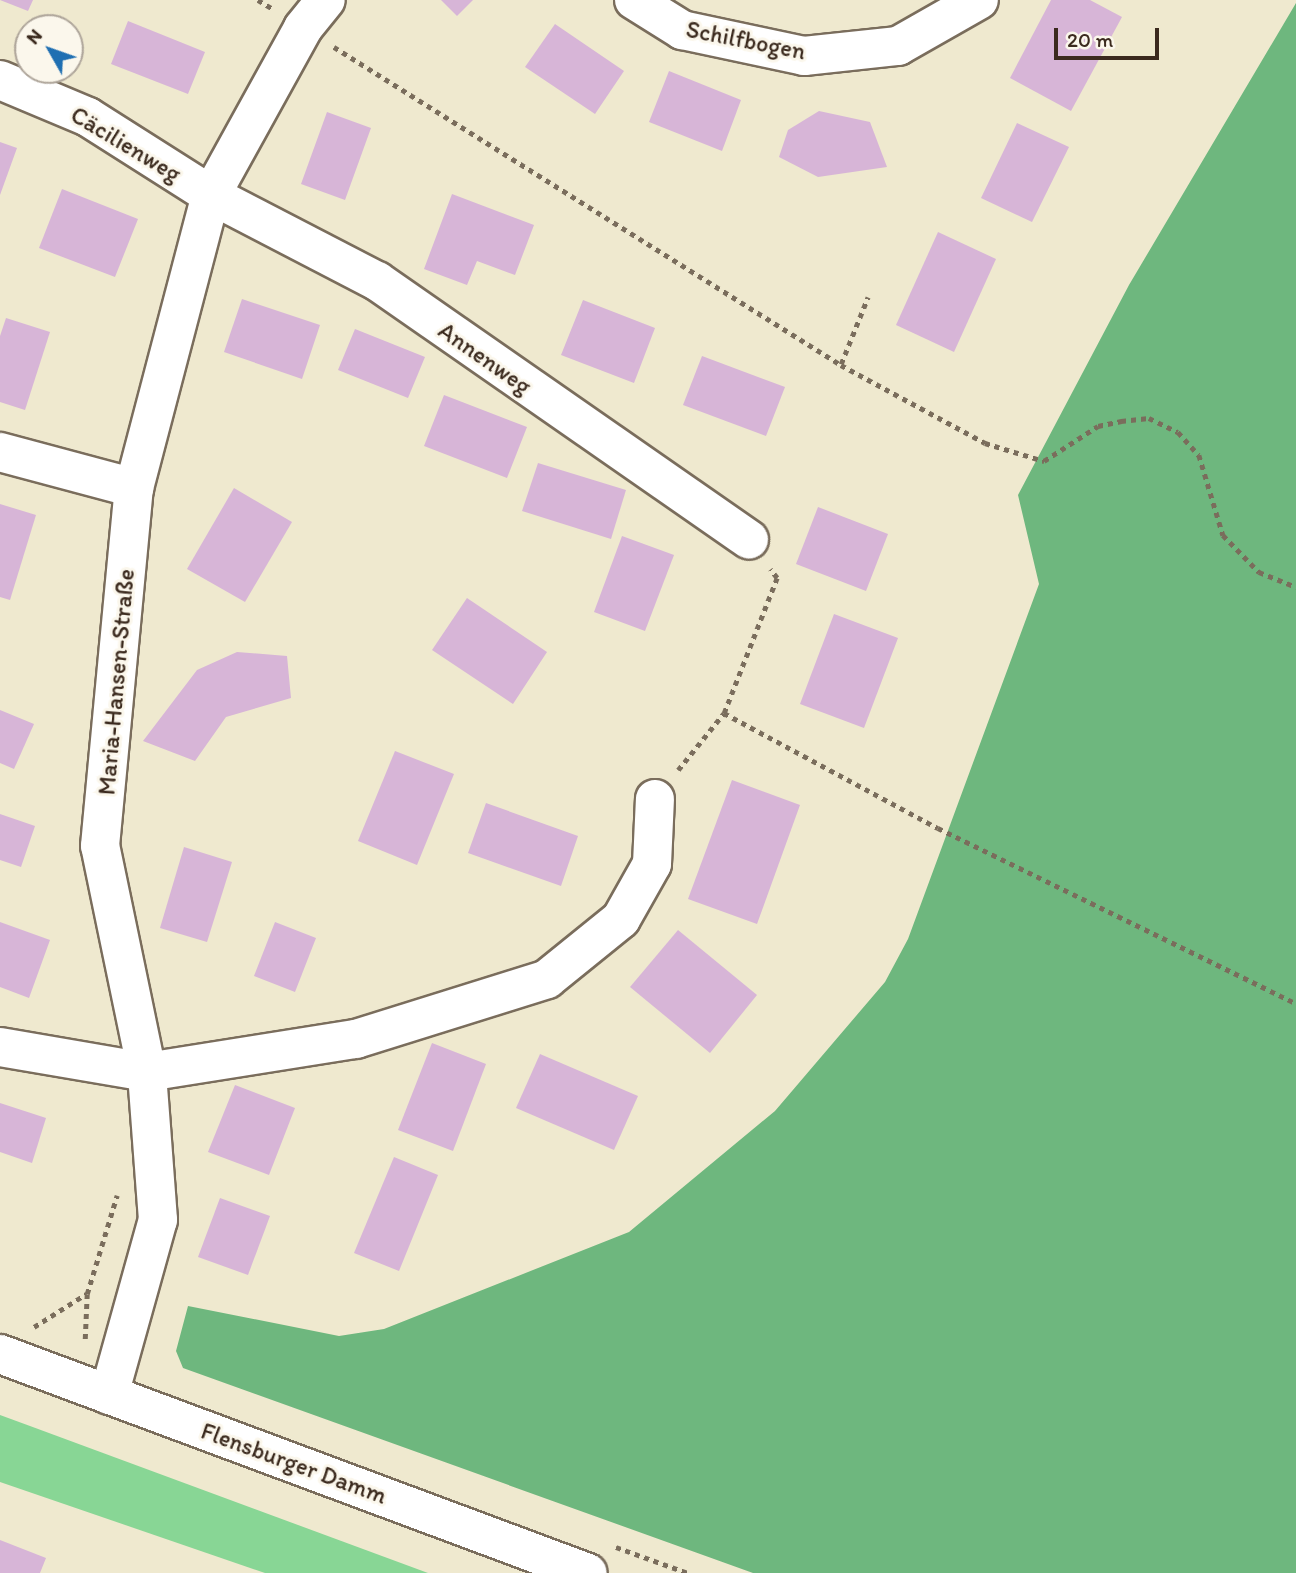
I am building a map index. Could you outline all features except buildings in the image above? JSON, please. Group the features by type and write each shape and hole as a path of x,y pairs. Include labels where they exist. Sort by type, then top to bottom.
{"street":[{"name":"Schilfbogen","path":"634,0 682,30 804,56 898,46 979,0"},
{"name":"Maria-Hansen-Straße","path":"109,1395 158,1220 147,1072 100,846 134,488 211,195 315,14"},
{"name":"Cäcilienweg","path":"0,80 88,117 211,195"},
{"name":"Annenweg","path":"211,195 377,281 749,540"},
{"path":"0,452 134,488"},
{"path":"0,1047 147,1072 356,1039 547,979 621,919 652,864 655,799"},
{"name":"Flensburger Damm","path":"0,1354 588,1573"}],"path":[{"path":"258,0 315,14 841,365 985,443 1044,461 1098,426 1149,418 1178,432 1199,455 1223,535 1259,572 1296,587"},
{"path":"841,365 868,297"},
{"path":"655,799 724,713 777,578 749,540"},
{"path":"724,713 938,828 1296,1003"},
{"path":"86,1347 87,1294 120,1186"},
{"path":"34,1327 87,1294"}],"green space":[{"path":"1296,3 1296,1573 753,1573 183,1368 176,1351 188,1306 339,1336 384,1329 629,1232 775,1111 885,982 908,939 1039,584 1018,495 1129,285"},
{"path":"0,1415 428,1573 265,1573 0,1482"}]}
